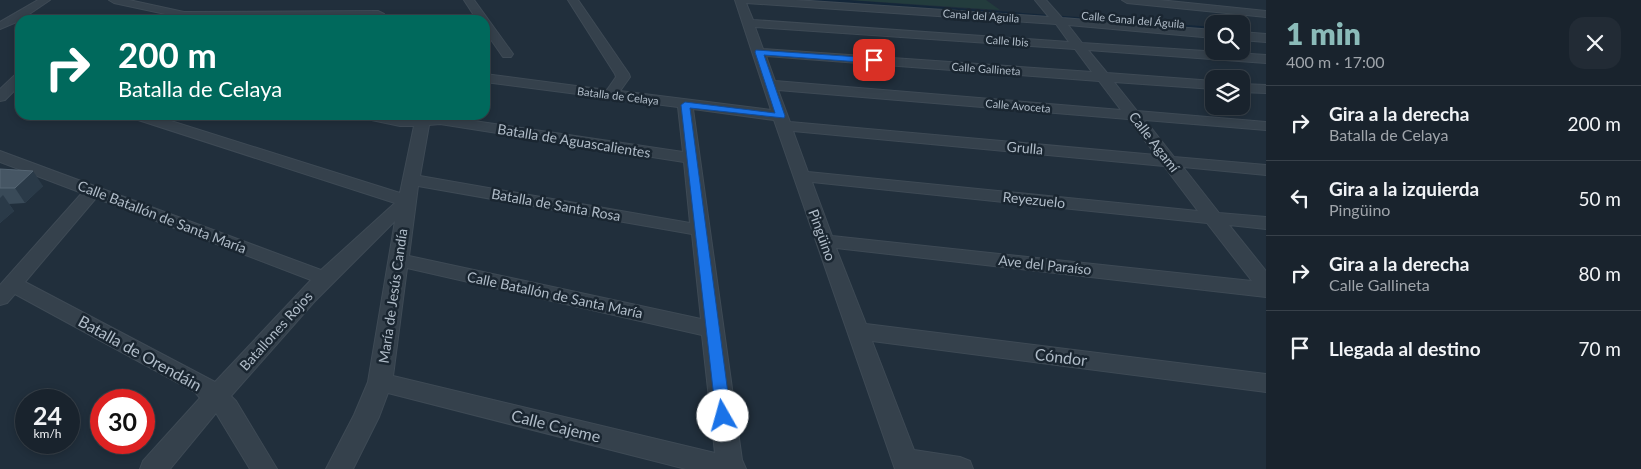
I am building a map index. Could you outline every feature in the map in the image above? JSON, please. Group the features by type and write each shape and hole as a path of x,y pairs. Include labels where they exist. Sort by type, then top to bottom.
{"street":[{"path":"24,15 45,0"},
{"path":"114,0 184,15"},
{"path":"469,0 480,15"},
{"path":"573,0 622,74 623,78 610,95"},
{"name":"Pingüino","path":"740,0 824,241 907,465"},
{"name":"Canal del Aguila","path":"747,0 1055,17 1205,33"},
{"name":"Calle Agamí","path":"1040,0 1266,284"},
{"path":"1127,0 1266,14"},
{"path":"368,2 379,15"},
{"name":"Calle Canal del Águila","path":"1055,17 1205,26"},
{"path":"0,26 15,21"},
{"name":"Calle Ibis","path":"749,23 1266,59"},
{"path":"490,30 507,54"},
{"path":"1250,30 1266,31"},
{"path":"1250,37 1266,38"},
{"name":"Calle Gallineta","path":"759,52 1205,85"},
{"name":"Batalla de Celaya","path":"490,79 685,105 782,121"},
{"path":"0,97 15,83"},
{"name":"Calle Avoceta","path":"770,85 1266,126"},
{"path":"1250,88 1266,89"},
{"path":"685,105 731,469"},
{"name":"Batalla de Santa Rosa","path":"155,120 409,190 700,230"},
{"name":"Batalla de Aguascalientes","path":"391,120 400,122 412,120"},
{"name":"María de Jesús Candía","path":"339,469 366,418 380,382 409,190 423,120"},
{"name":"Batalla de Aguascalientes","path":"436,120 692,158"},
{"name":"Grulla","path":"782,121 1266,170"},
{"name":"Calle Batallón de Santa María","path":"0,156 324,278"},
{"name":"Reyezuelo","path":"801,176 1266,223"},
{"name":"Batallones Rojos","path":"152,469 324,278 374,229 409,190"},
{"path":"6,291 94,191"},
{"name":"Ave del Paraíso","path":"824,241 1266,290"},
{"name":"Calle Batallón de Santa María","path":"398,260 712,329"},
{"name":"Batalla de Orendáin","path":"6,291 188,376 217,397 237,423 264,469"},
{"name":"Cóndor","path":"857,331 1266,383"},
{"name":"Calle Cajeme","path":"380,382 731,469"},
{"path":"907,465 960,469"}],"green space":[{"path":"847,0 986,0 1000,10 865,1"}],"water":[{"path":"747,0 847,0 1205,26 1205,33"}],"building":[{"path":"0,169 33,171 15,188 0,188"}],"route":[{"path":"723,416 685,105 780,116 759,52 874,60"}]}
